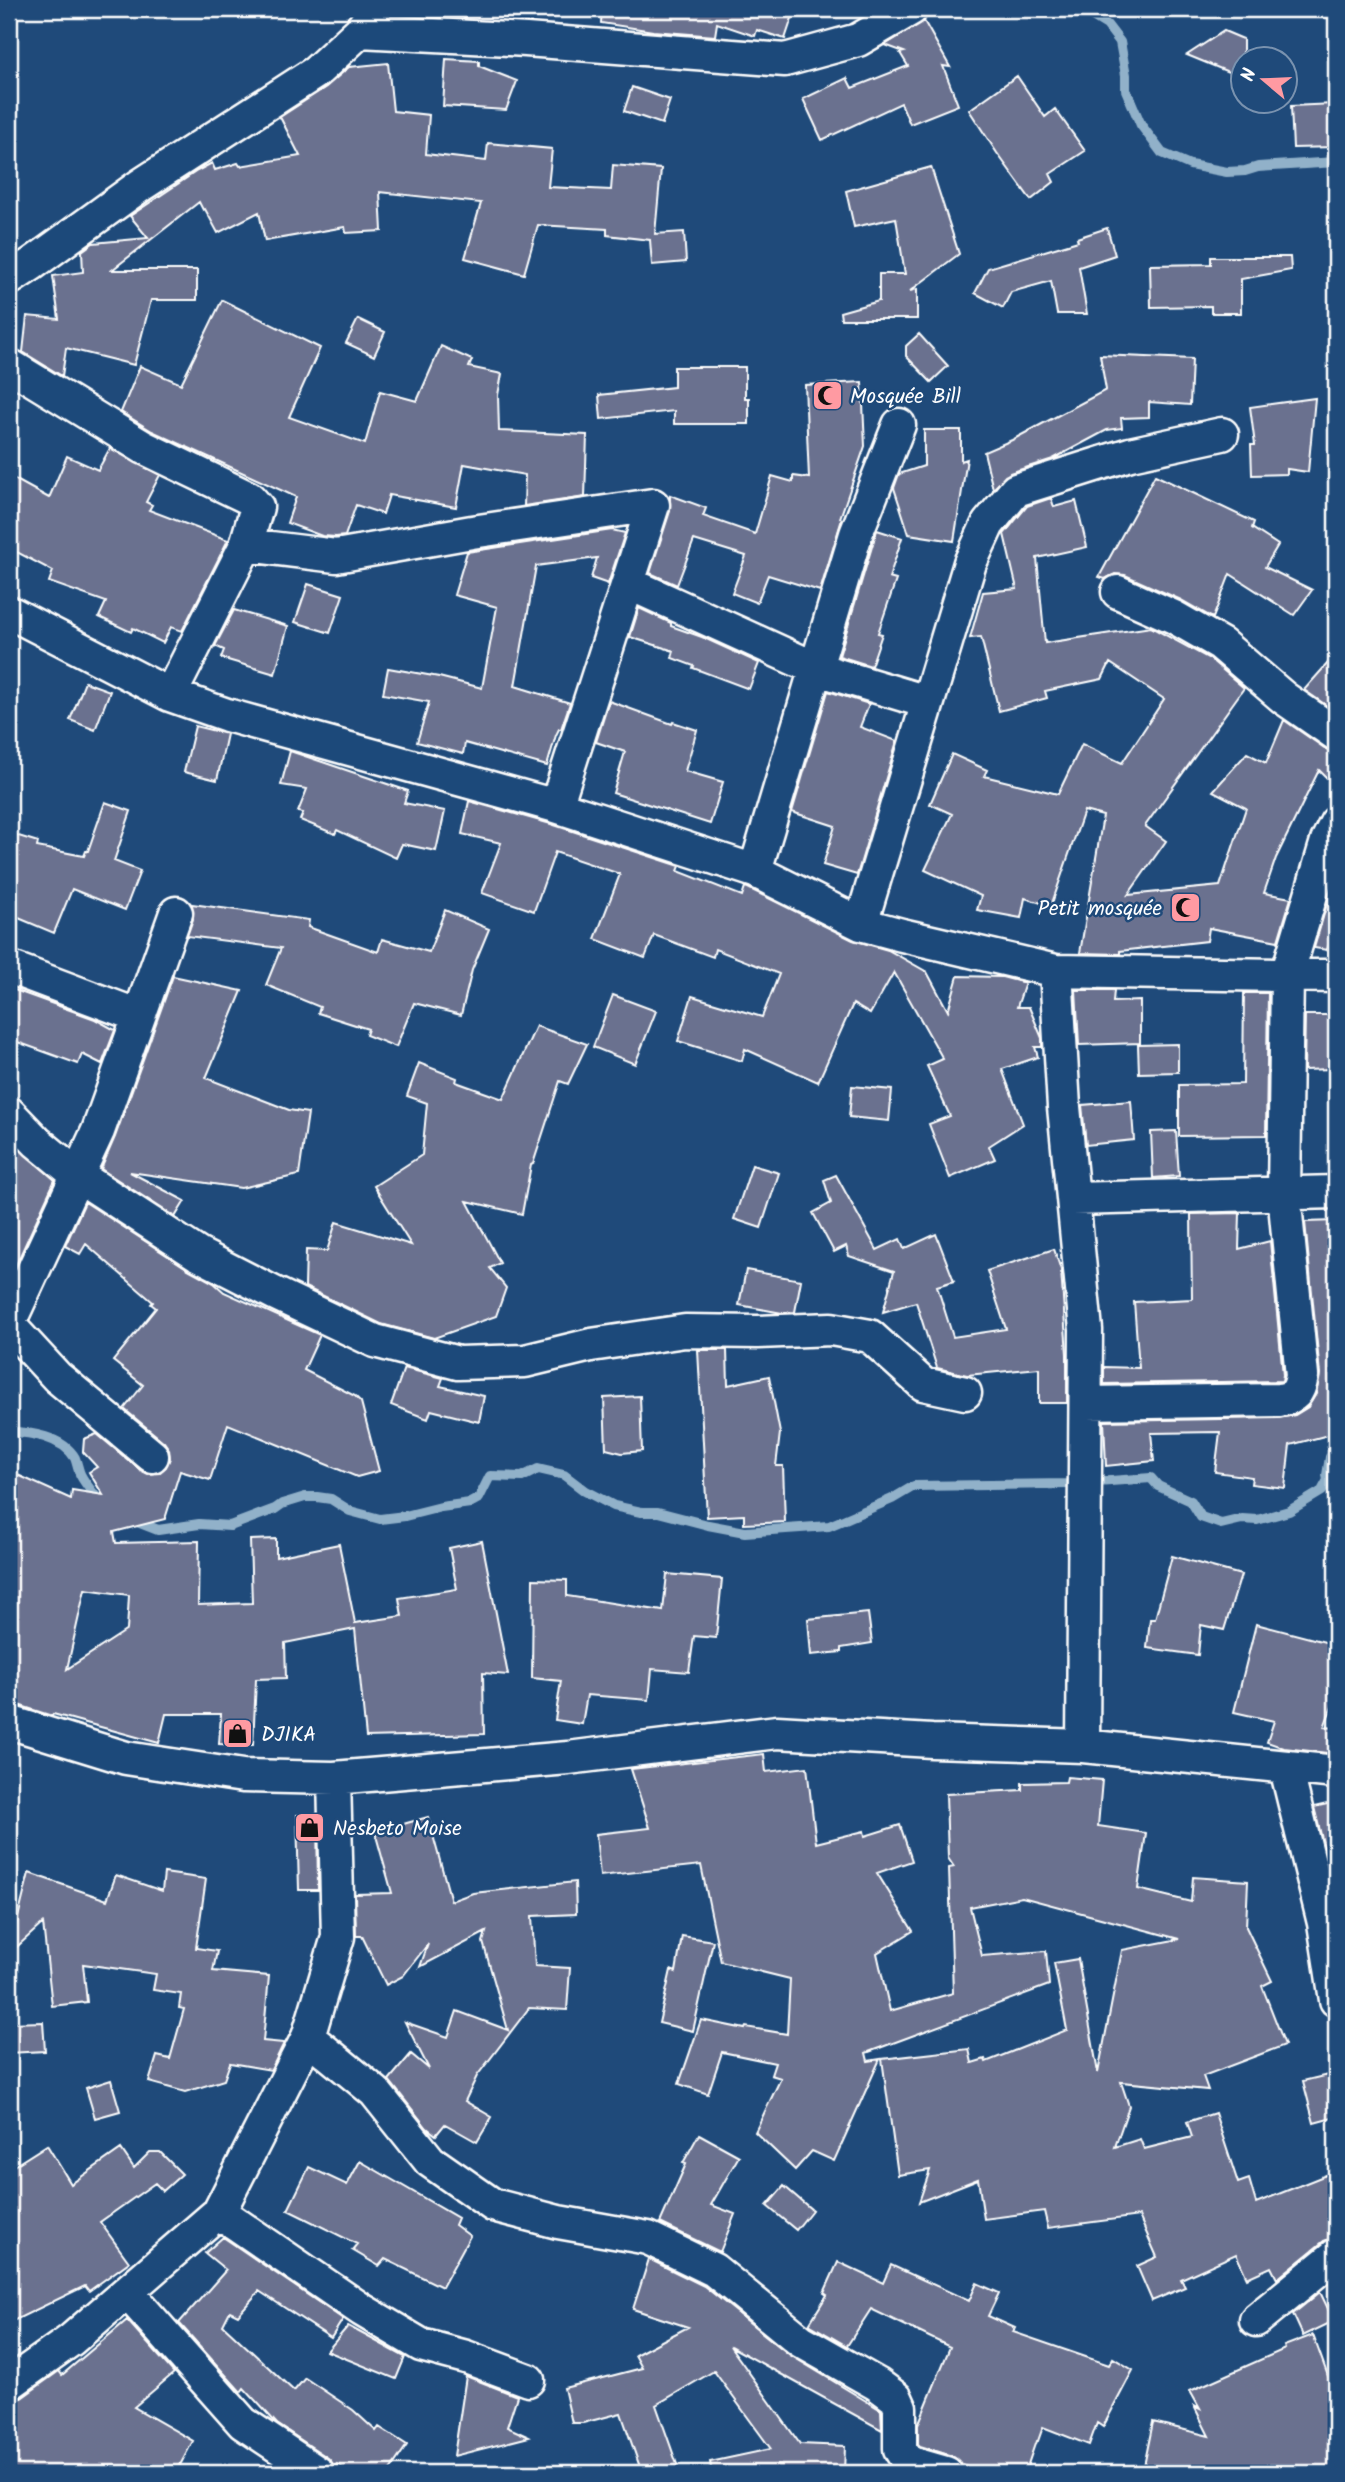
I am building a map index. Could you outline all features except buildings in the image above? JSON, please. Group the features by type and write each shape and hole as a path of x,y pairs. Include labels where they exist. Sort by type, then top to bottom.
{"street":[{"path":"9,279 141,185 316,72 368,20 538,41 785,60 858,40 911,9"},
{"path":"9,365 144,446 249,498 257,507 246,545 170,695"},
{"path":"755,871 856,534 899,425"},
{"path":"861,924 970,563 988,524 1016,490 1130,454 1222,434"},
{"path":"246,545 336,556 653,505 556,806"},
{"path":"628,583 817,669 927,702"},
{"path":"1118,592 1174,617 1221,644 1284,698 1336,734"},
{"path":"9,612 170,695 227,715 556,806 755,871 861,924 1056,971 1336,976"},
{"path":"1086,1417 1279,1400 1290,1398 1299,1391 1302,1376 1283,1194 1287,975 1327,841 1336,823"},
{"path":"152,1456 57,1377 9,1324 98,1131 176,913"},
{"path":"9,967 139,1016"},
{"path":"1056,971 1064,1107 1086,1330 1083,1746"},
{"path":"9,1114 37,1142 77,1175 198,1254 375,1341 458,1363 525,1361 591,1345 685,1331 831,1329 870,1336 923,1384 965,1393"},
{"path":"1073,1199 1336,1192"},
{"path":"9,1722 126,1758 243,1776 334,1778 568,1758 777,1732 1083,1746 1336,1772"},
{"path":"1286,1768 1324,1923 1336,2000"},
{"path":"9,2384 71,2340 219,2213 308,2037 338,1937 334,1778"},
{"path":"308,2037 375,2092 430,2161 493,2205 558,2222 648,2238 714,2270 801,2341 877,2384 896,2398 900,2407 900,2449 908,2462 946,2473"},
{"path":"219,2213 340,2295 421,2345 466,2357 528,2380"},
{"path":"1256,2320 1336,2255"},
{"path":"127,2292 243,2423 318,2473"}],"waterway":[{"path":"1081,9 1107,25 1120,42 1126,90 1141,125 1162,153 1190,165 1227,172 1258,167 1336,162"},
{"path":"9,1432 45,1437 63,1445 75,1458 82,1478 100,1502"},
{"path":"135,1521 158,1530 199,1524 230,1526 305,1497 331,1499 350,1511 380,1519 405,1516 470,1503 479,1498 490,1476 522,1477 538,1469 564,1475 585,1491 614,1506 641,1512 658,1512 745,1532 829,1526 892,1499 914,1486 1070,1484 1151,1478 1158,1486 1191,1501 1201,1517 1221,1524 1242,1519 1257,1520 1289,1511 1322,1491 1328,1480 1330,1457 1336,1458"}],"place":[{"name":"Mosquée Bill","path":"827,396"},
{"name":"Petit mosquée","path":"1185,908"},
{"name":"DJIKA","path":"238,1734"},
{"name":"Nesbeto Moise","path":"310,1828"}]}
